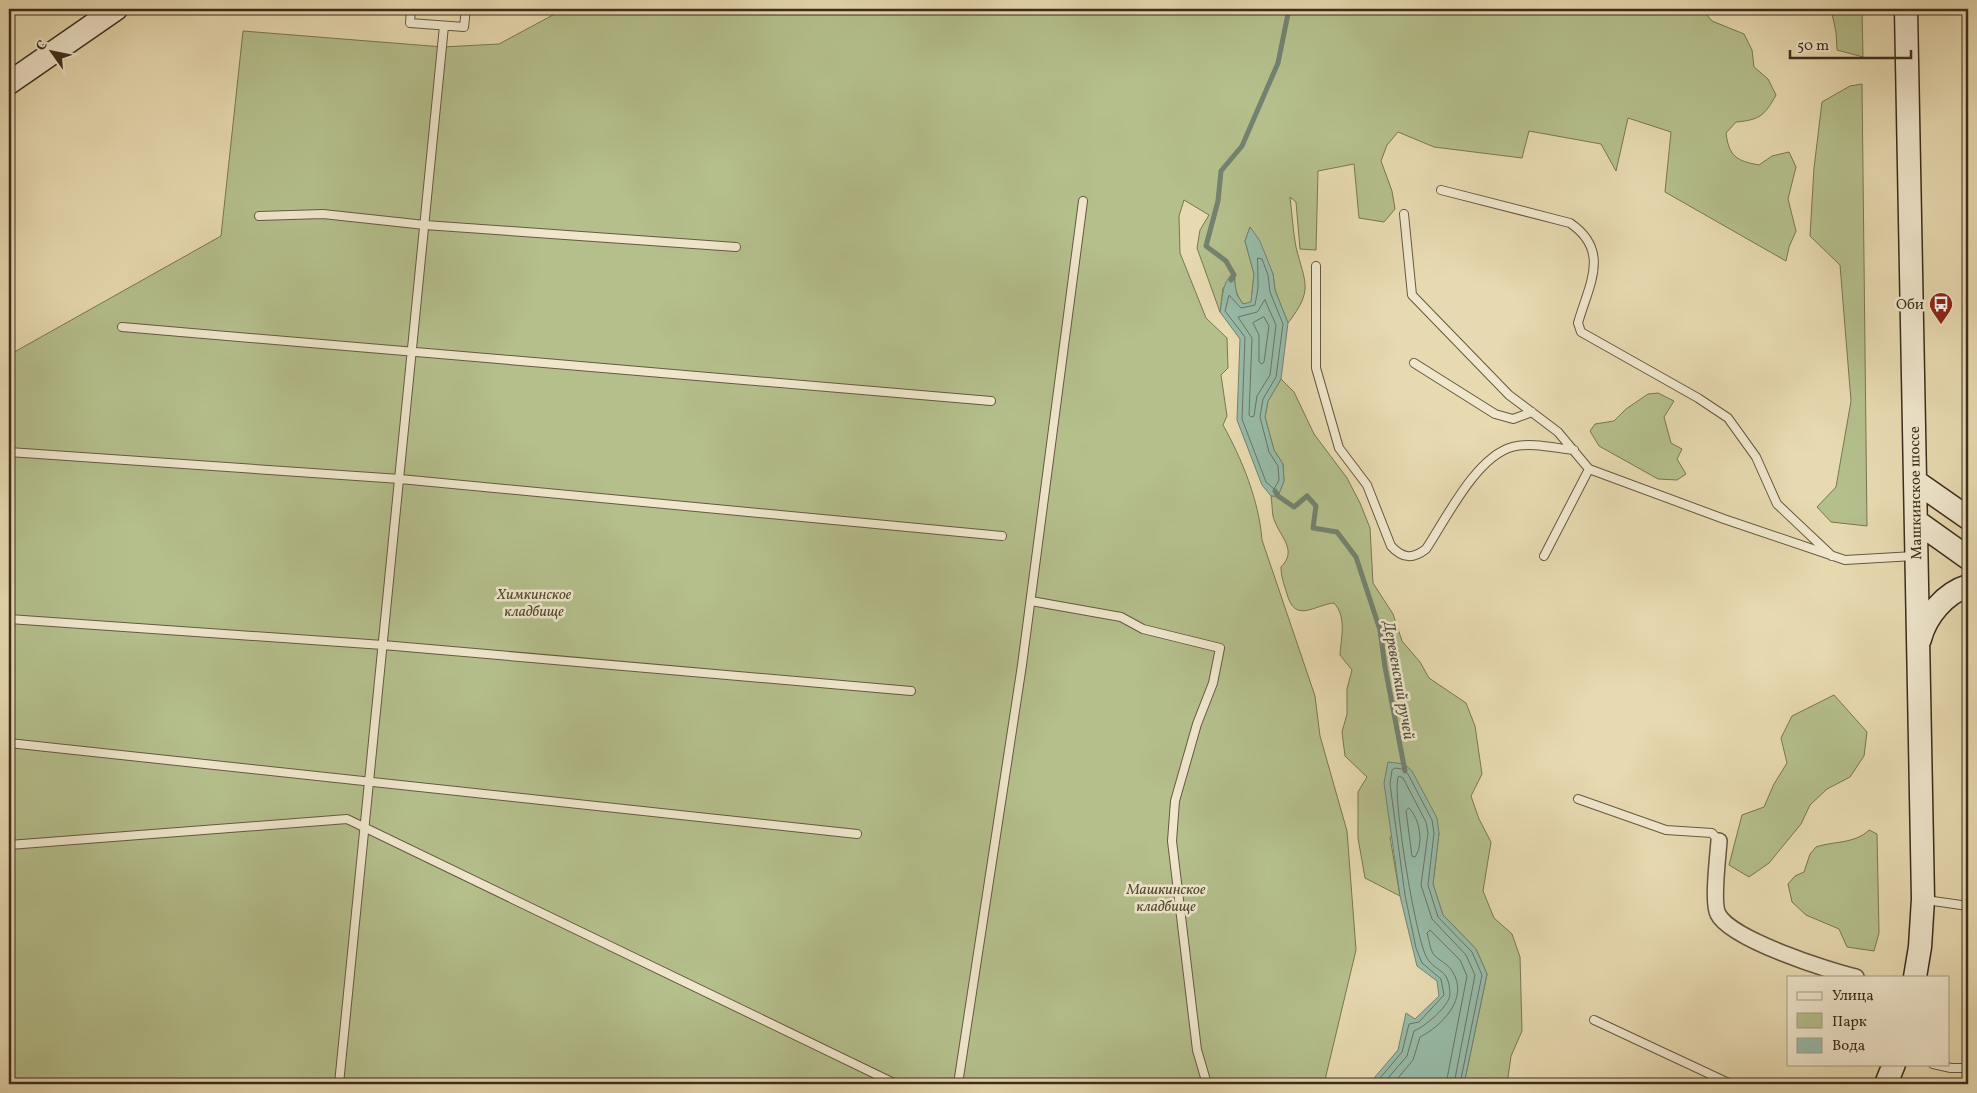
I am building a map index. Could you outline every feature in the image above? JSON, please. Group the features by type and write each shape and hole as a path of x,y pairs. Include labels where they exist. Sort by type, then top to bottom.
{"main road":[{"path":"9,83 116,9"},
{"name":"Машкинское шоссе","path":"1906,9 1923,899 1920,947 1915,976"},
{"path":"1915,481 1968,518"},
{"path":"1916,521 1968,558"},
{"path":"1918,648 1923,629 1937,608 1954,592 1968,586"},
{"path":"1886,1084 1893,1066"}],"street":[{"path":"1719,841 1716,902 1717,913 1722,919 1732,929 1790,955 1832,972 1851,976"}],"lane":[{"path":"411,9 410,23 464,27 466,9"},
{"path":"339,1084 444,26"},
{"path":"1442,190 1570,223 1582,232 1592,247 1596,261 1578,323 1581,332 1698,398 1728,418 1756,457 1778,504 1832,556"},
{"path":"958,1084 1000,817 1031,601 1083,201"},
{"path":"259,216 322,214 425,225 736,248"},
{"path":"1404,214 1412,295 1509,395 1558,432 1590,469 1845,560 1916,556"},
{"path":"1316,266 1316,368 1318,377 1339,448 1367,485 1392,546 1398,553 1408,557 1418,555 1426,549 1480,467 1495,453 1514,446 1574,450"},
{"path":"122,327 992,401"},
{"path":"1414,363 1494,414 1513,420 1532,412"},
{"path":"9,452 400,479 1002,536"},
{"path":"1544,556 1590,469"},
{"path":"1031,601 1122,617 1143,629 1220,648 1213,683 1197,724 1175,801 1172,841 1197,1050 1207,1084"},
{"path":"9,619 383,645 911,691"},
{"path":"9,743 370,780 857,834"},
{"path":"1578,799 1666,830 1712,833 1719,841"},
{"path":"9,844 347,819 365,826 896,1084"},
{"path":"1923,899 1968,906"},
{"path":"1594,1020 1731,1084"},
{"path":"1942,1066 1968,1068"}],"green space":[{"name":"Химкинское кладбище","path":"564,9 1702,9 1712,21 1744,34 1752,50 1754,67 1768,79 1776,95 1761,115 1751,120 1736,122 1726,133 1727,141 1732,152 1739,159 1759,165 1772,156 1789,152 1796,167 1788,199 1796,231 1789,247 1786,261 1665,192 1671,132 1628,118 1616,171 1601,144 1529,131 1522,158 1434,147 1398,132 1387,145 1381,161 1392,191 1395,209 1384,222 1359,218 1354,164 1318,171 1316,250 1300,249 1296,202 1290,197 1296,247 1305,286 1301,302 1288,323 1275,290 1273,274 1250,227 1245,241 1254,274 1251,303 1243,304 1241,301 1236,289 1235,278 1223,288 1220,312 1197,248 1200,230 1209,215 1184,200 1179,216 1180,253 1206,318 1227,338 1228,368 1221,375 1227,416 1223,425 1249,481 1257,510 1262,540 1315,696 1320,736 1347,831 1356,950 1324,1084 9,1084 9,355 221,236 243,31 443,47 499,44"},
{"path":"1831,9 1862,9 1863,57 1837,50 1836,32"},
{"path":"1862,84 1867,526 1831,522 1817,507 1836,487 1851,401 1840,265 1810,236 1814,168 1822,102 1850,86"},
{"path":"1281,379 1294,392 1314,434 1347,478 1360,503 1370,528 1373,583 1393,614 1402,641 1420,662 1429,678 1466,703 1475,726 1482,774 1471,796 1479,819 1491,842 1483,891 1494,918 1512,934 1520,957 1522,1031 1511,1056 1507,1084 1464,1084 1487,974 1476,949 1443,915 1433,884 1439,833 1390,837 1400,896 1365,878 1358,838 1358,792 1367,777 1345,756 1342,732 1347,714 1347,689 1352,670 1340,655 1341,615 1334,603 1300,611 1295,608 1290,603 1282,574 1281,567 1286,560 1288,548 1273,516 1271,496 1278,496 1284,481 1283,464 1274,450 1265,417 1268,401"},
{"path":"1658,393 1674,401 1664,417 1671,443 1682,449 1677,459 1686,474 1677,480 1658,479 1599,446 1590,431 1595,424 1614,421 1626,409 1648,394"},
{"path":"1834,695 1867,732 1864,756 1850,777 1827,789 1810,805 1801,824 1769,863 1749,877 1729,865 1742,815 1764,807 1774,784 1787,763 1781,738 1792,716"},
{"path":"1869,830 1877,834 1879,933 1874,951 1847,947 1839,929 1806,915 1792,902 1788,884 1795,876 1804,872 1810,854 1816,847 1851,840"}],"water":[{"path":"1250,227 1260,241 1273,274 1275,290 1288,323 1281,379 1268,401 1265,417 1274,450 1283,464 1284,481 1278,496 1271,496 1262,485 1237,420 1240,339 1220,312 1224,286 1233,273 1237,295 1243,304 1251,302 1254,274 1245,241"},
{"path":"1388,762 1404,764 1412,771 1437,818 1439,833 1433,884 1443,915 1476,949 1487,974 1464,1084 1369,1084 1398,1050 1406,1013 1415,1019 1439,996 1437,981 1417,966 1400,896 1384,783"}],"waterway":[{"name":"Деревенский ручей","path":"1231,280 1234,275 1226,261 1206,246 1218,201 1221,171 1242,146 1278,63 1289,9"},
{"name":"Деревенский ручей","path":"1275,491 1278,496 1294,507 1307,496 1316,506 1313,528 1337,532 1356,557 1380,630 1385,667 1405,771"}],"place":[{"name":"Оби","path":"1941,325"}],"park label":[{"name":"Машкинское кладбище","path":"1166,898"}]}
